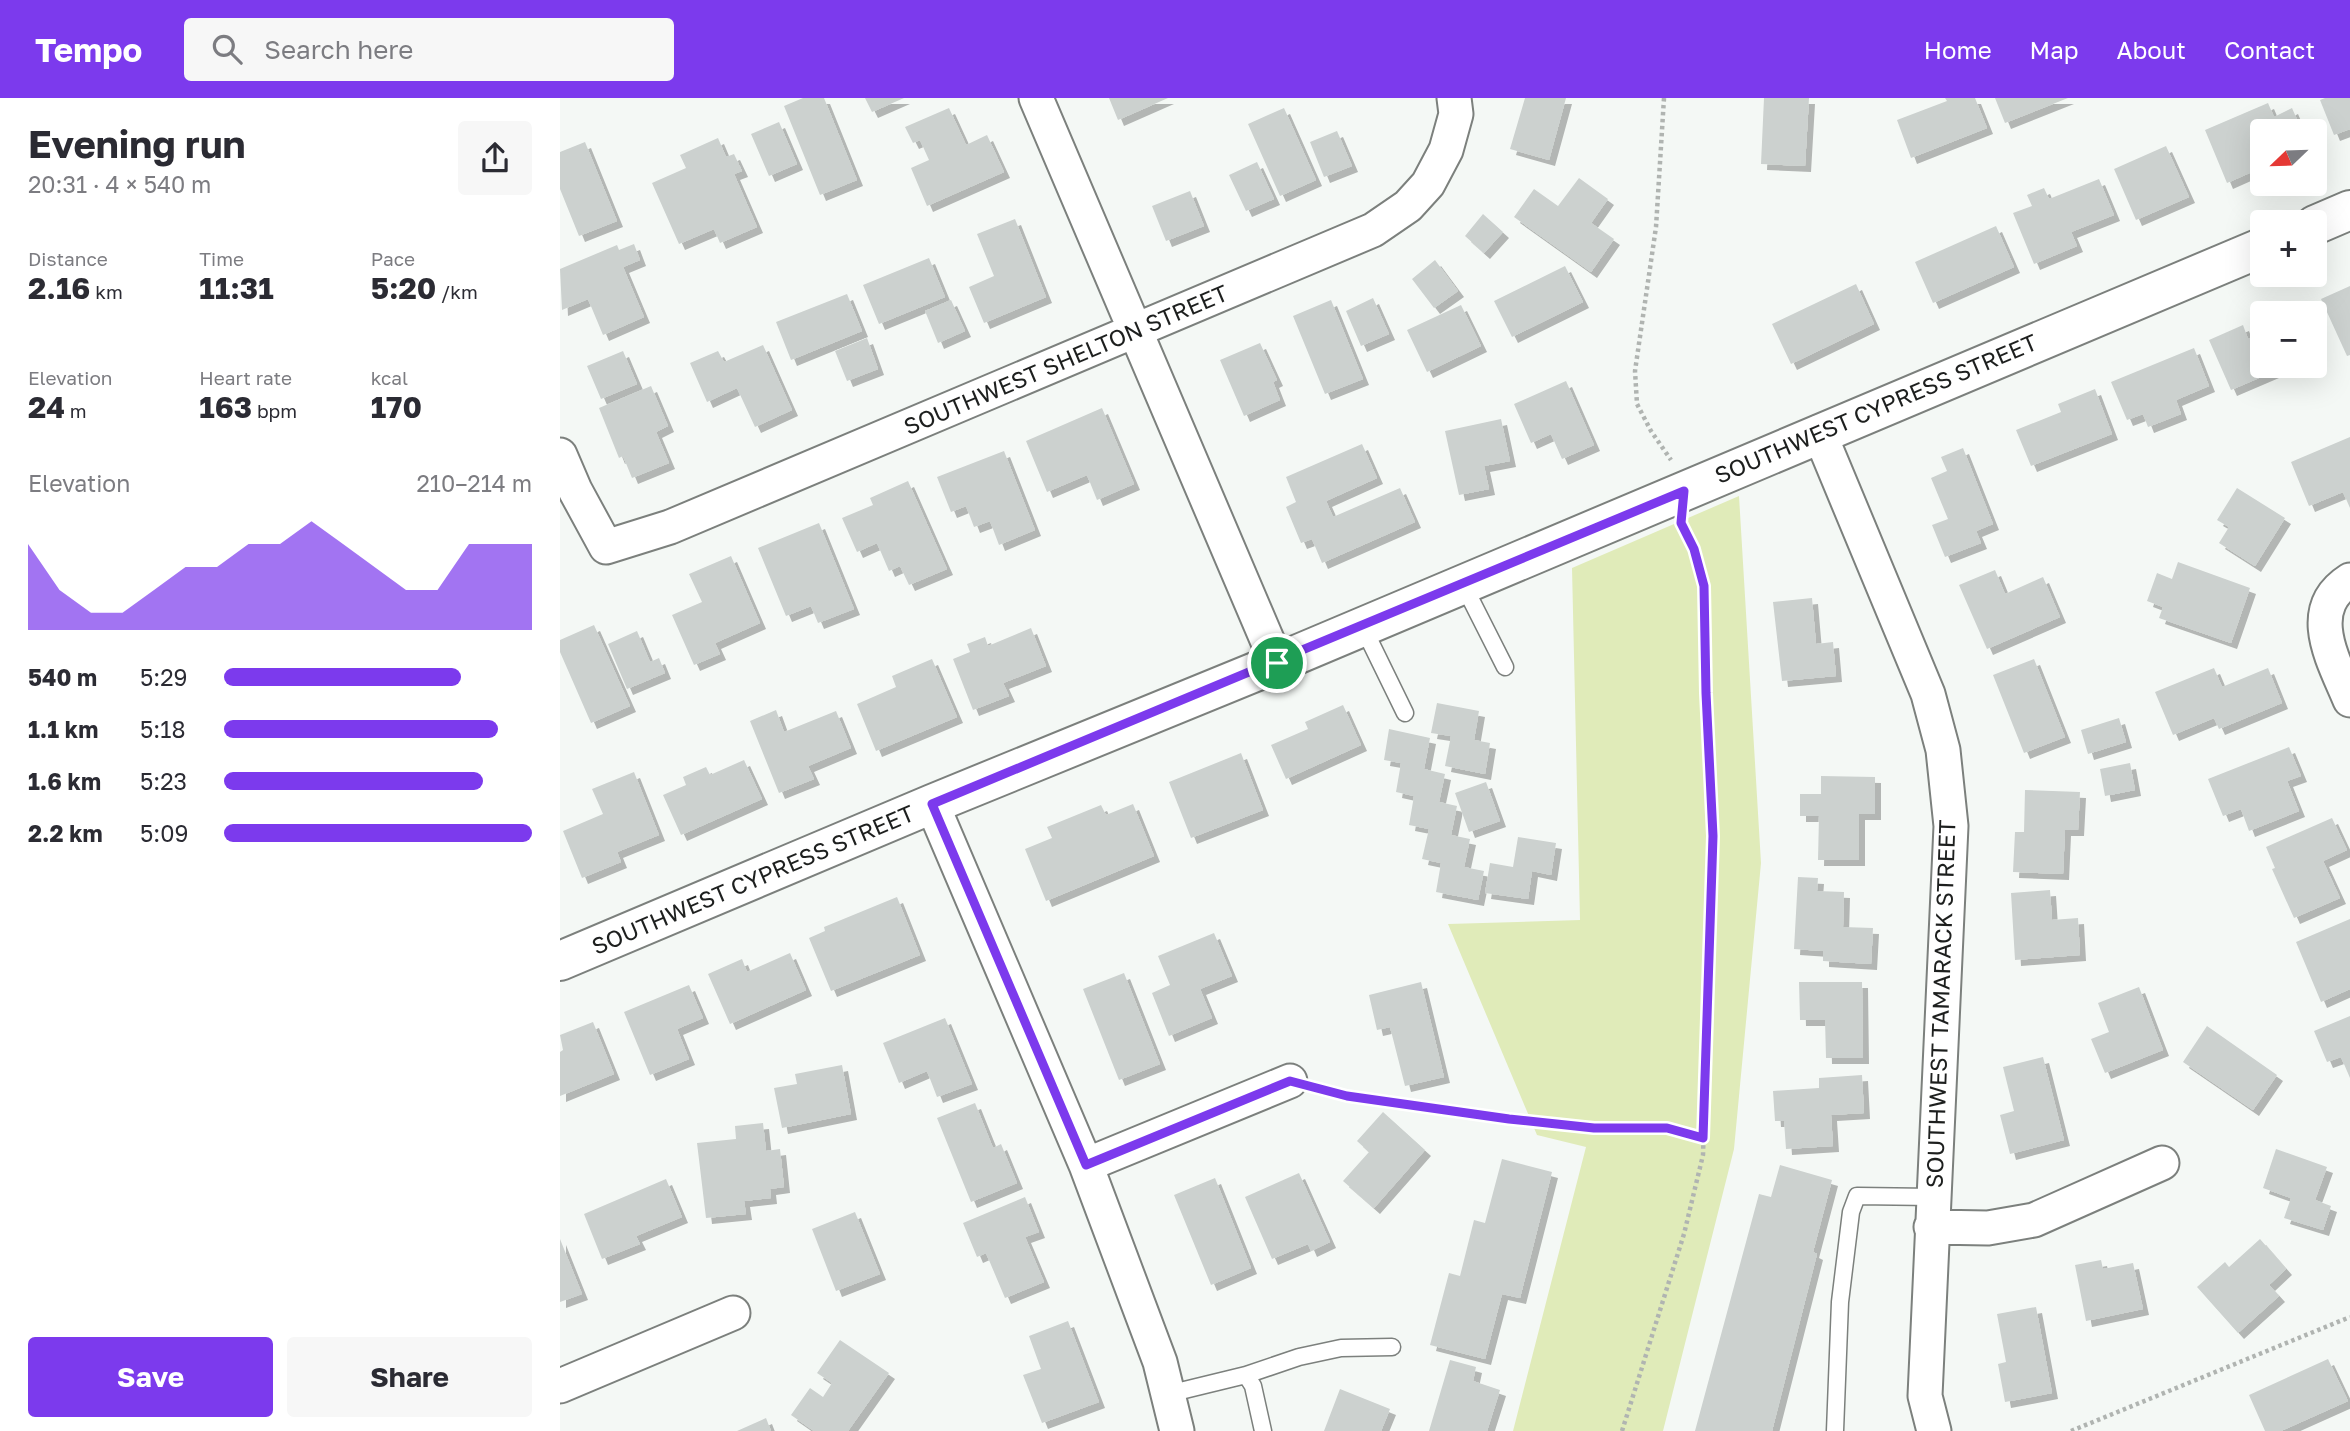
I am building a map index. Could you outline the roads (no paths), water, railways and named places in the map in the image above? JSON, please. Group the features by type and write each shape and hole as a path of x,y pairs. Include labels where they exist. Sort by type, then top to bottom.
{"main road":[{"path":"2327,220 2350,210"},
{"name":"SOUTHWEST CYPRESS STREET","path":"560,961 932,804 1277,663 1819,432 2250,252"}],"street":[{"path":"1037,98 1277,663"},
{"name":"SOUTHWEST SHELTON STREET","path":"560,455 575,490 606,547 670,527 1373,230 1408,206 1428,184 1446,150 1457,114 1454,98"},
{"name":"SOUTHWEST TAMARACK STREET","path":"1819,432 1928,694 1943,750 1951,826 1926,1396 1934,1431"},
{"path":"2350,580 2341,585 2328,606 2323,629 2350,700"},
{"path":"932,804 1086,1165 1160,1362 1177,1431"},
{"path":"1086,1165 1290,1081"},
{"path":"1932,1212 1987,1228 2034,1220 2162,1163"},
{"path":"560,1386 733,1313"}],"lane":[{"path":"1463,584 1505,667"},
{"path":"1363,626 1405,713"},
{"path":"1835,1431 1840,1302 1851,1212 1857,1196 1932,1212"},
{"path":"1168,1394 1341,1348 1392,1347"},
{"path":"1247,1374 1254,1386 1263,1431"}]}
